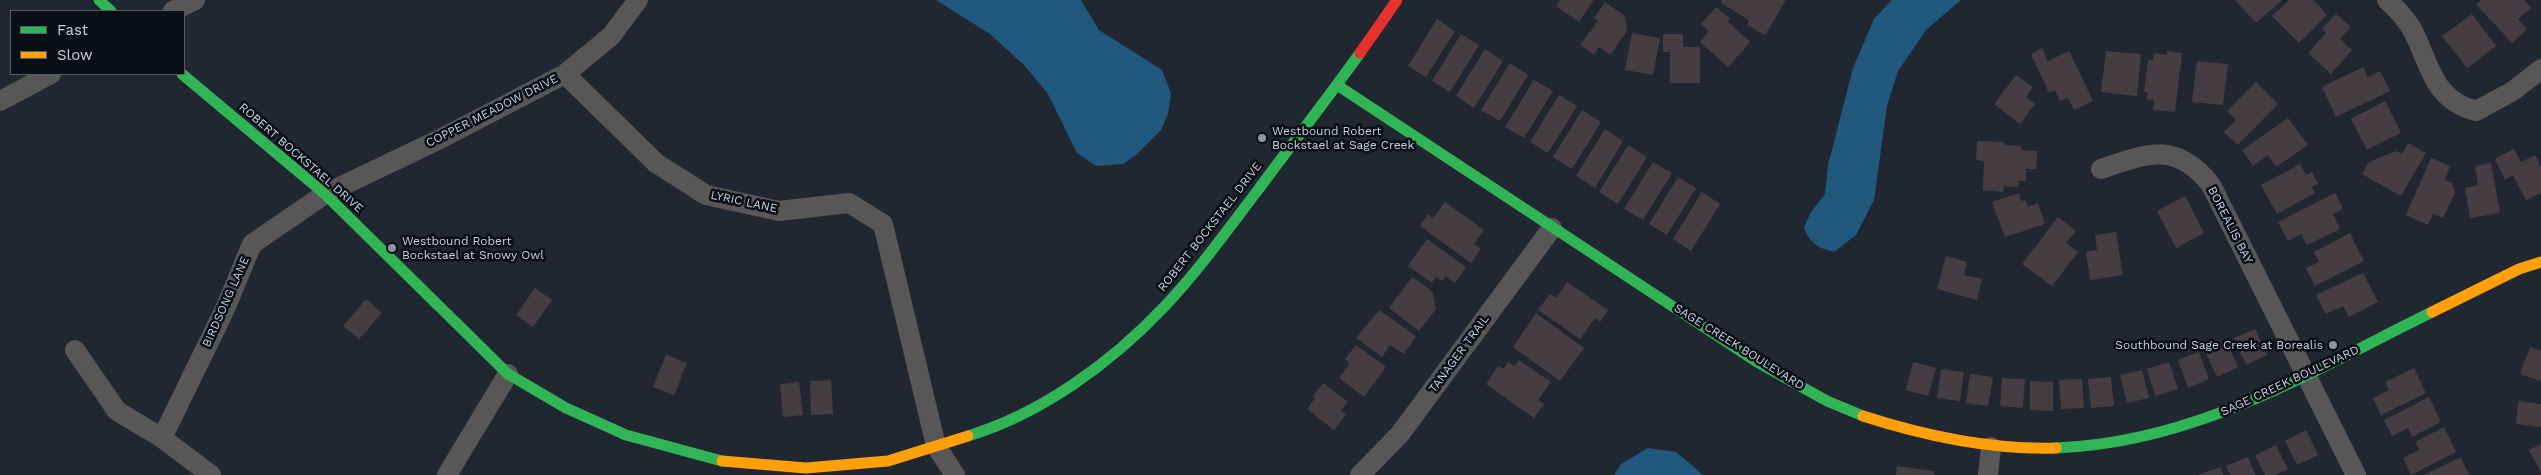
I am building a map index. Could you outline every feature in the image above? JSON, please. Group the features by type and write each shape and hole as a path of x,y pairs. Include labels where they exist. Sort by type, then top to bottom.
{"street":[{"path":"99,0 110,10"},
{"path":"175,10 196,0"},
{"name":"COPPER MEADOW DRIVE","path":"325,194 422,148 565,74 611,36 638,0"},
{"name":"ROBERT BOCKSTAEL DRIVE","path":"183,75 325,194 508,374 566,408 626,435 722,468 806,468 888,461 985,431 1049,400 1123,347 1166,305 1205,259 1337,85 1397,0"},
{"path":"2387,0 2413,31 2441,92 2460,107 2476,111 2513,91 2541,69"},
{"name":"LYRIC LANE","path":"565,74 656,163 706,195 779,211 849,203 883,224 936,446"},
{"path":"0,101 49,75"},
{"name":"SAGE CREEK BOULEVARD","path":"1337,85 1552,228 1792,383 1840,407 1887,425 1991,447 2090,447 2192,425 2235,409 2519,269 2541,262"},
{"name":"BOREALIS BAY","path":"2101,170 2130,159 2173,154 2198,169 2210,185 2356,475"},
{"name":"BIRDSONG LANE","path":"162,438 225,309 252,244 325,194"},
{"name":"TANAGER TRAIL","path":"1360,475 1400,434 1552,228"},
{"name":"SAGE CREEK BOULEVARD","path":"2519,269 2541,250"},
{"path":"75,350 117,411 162,438 212,475"},
{"path":"447,475 508,374"},
{"path":"936,446 955,475"},
{"path":"1988,475 1991,447"}],"water":[{"path":"936,0 1081,0 1099,30 1162,70 1171,93 1168,114 1161,130 1136,155 1123,164 1096,166 1077,153 1048,94 1025,66 990,34"},
{"path":"1892,0 1961,0 1926,30 1898,71 1887,106 1874,200 1856,235 1834,252 1823,249 1811,241 1804,227 1811,212 1825,194 1828,165 1853,68 1874,19"},
{"path":"1648,448 1676,452 1703,475 1614,475 1621,464"}],"building":[{"path":"1560,0 1594,0 1579,22 1556,6"},
{"path":"1722,0 1786,0 1765,35 1747,25 1749,20 1721,3"},
{"path":"2235,0 2282,0 2256,23"},
{"path":"2289,0 2313,0 2327,15 2299,43 2272,16"},
{"path":"2481,0 2524,0 2531,8 2518,19 2527,29 2512,43 2476,4"},
{"path":"1605,2 1625,16 1627,31 1610,55 1599,47 1594,55 1580,45 1598,21 1594,18"},
{"path":"1716,7 1730,19 1728,22 1750,42 1728,67 1700,42 1709,31 1701,24"},
{"path":"2336,14 2351,27 2340,39 2352,50 2331,74 2308,53 2326,33 2322,29"},
{"path":"2472,14 2496,46 2467,68 2442,36"},
{"path":"1437,19 1455,31 1426,77 1408,66"},
{"path":"1632,33 1660,38 1653,75 1625,70"},
{"path":"1461,34 1479,45 1450,92 1432,81"},
{"path":"1663,34 1683,34 1683,47 1700,47 1700,83 1670,83 1670,52 1663,52"},
{"path":"2042,48 2048,61 2069,51 2093,101 2074,110 2068,98 2060,101 2055,90 2049,93 2031,54"},
{"path":"1485,49 1503,61 1474,108 1456,96"},
{"path":"2106,51 2141,54 2137,96 2101,92"},
{"path":"2167,51 2182,53 2175,112 2153,110 2154,100 2147,99 2148,92 2144,92 2148,60 2153,60 2154,53 2167,55"},
{"path":"2197,61 2228,64 2223,105 2192,102"},
{"path":"1510,63 1528,75 1500,121 1481,110"},
{"path":"2363,67 2368,77 2380,71 2390,91 2336,117 2322,87"},
{"path":"2016,75 2033,87 2026,97 2035,104 2020,124 1994,104"},
{"path":"1534,80 1553,91 1524,138 1505,127"},
{"path":"2256,82 2278,104 2238,145 2224,132 2236,120 2227,111"},
{"path":"1559,95 1577,106 1548,153 1530,142"},
{"path":"2385,101 2401,133 2367,150 2351,119"},
{"path":"1582,110 1601,122 1572,169 1553,157"},
{"path":"2288,118 2308,145 2276,167 2268,155 2253,166 2242,150"},
{"path":"1605,129 1623,141 1595,188 1576,176"},
{"path":"1977,141 2004,142 2004,145 2021,146 2021,150 2037,151 2036,169 2026,169 2026,181 2018,181 2018,187 2004,186 2003,192 1983,190 1984,161 1976,160"},
{"path":"2408,143 2426,153 2401,196 2362,174 2369,162 2396,151 2402,154"},
{"path":"1628,145 1647,157 1618,204 1599,192"},
{"path":"2514,149 2521,162 2535,155 2541,167 2541,193 2526,200 2513,175 2505,180 2495,159"},
{"path":"2431,158 2450,166 2445,180 2452,183 2455,193 2443,218 2433,214 2428,225 2406,215"},
{"path":"1653,162 1672,173 1643,220 1624,209"},
{"path":"2491,163 2500,213 2470,218 2465,188 2478,185 2475,166"},
{"path":"2300,164 2306,175 2312,172 2318,184 2312,187 2315,193 2277,214 2261,185"},
{"path":"1678,177 1696,188 1667,235 1649,224"},
{"path":"1702,192 1720,204 1691,251 1673,239"},
{"path":"2019,193 2021,201 2025,200 2028,207 2038,203 2045,224 2005,237 1992,202"},
{"path":"2335,193 2343,209 2333,214 2340,229 2307,245 2301,234 2288,241 2278,222"},
{"path":"2185,196 2204,233 2176,248 2157,211"},
{"path":"1445,202 1484,230 1474,244 1481,249 1471,263 1420,226 1428,214 1433,218"},
{"path":"2058,217 2076,231 2066,243 2078,252 2052,286 2022,264"},
{"path":"2116,232 2123,275 2090,280 2086,252 2097,250 2095,235"},
{"path":"2350,233 2364,261 2315,286 2306,268 2319,262 2314,252"},
{"path":"1427,239 1466,267 1455,283 1446,276 1442,281 1436,277 1432,283 1408,266"},
{"path":"1946,256 1967,262 1964,275 1982,279 1977,300 1937,289"},
{"path":"2363,273 2378,302 2349,317 2343,306 2326,314 2316,295"},
{"path":"1412,277 1432,291 1436,309 1419,331 1389,308"},
{"path":"1567,282 1608,310 1600,322 1595,318 1580,339 1538,310 1550,294 1556,298"},
{"path":"535,288 552,300 533,327 516,315"},
{"path":"366,299 382,313 359,339 343,326"},
{"path":"1379,310 1416,336 1404,354 1390,345 1382,357 1356,338"},
{"path":"1536,313 1584,348 1560,381 1513,347"},
{"path":"2255,329 2267,355 2246,365 2234,338"},
{"path":"2226,341 2238,367 2217,377 2205,351"},
{"path":"1356,345 1386,367 1364,397 1339,378 1350,363 1345,359"},
{"path":"2530,347 2541,351 2541,381 2520,374"},
{"path":"2199,352 2209,379 2188,388 2178,360"},
{"path":"666,355 687,363 674,395 653,387"},
{"path":"1519,360 1551,382 1538,400 1544,404 1534,418 1486,384 1498,366 1504,369 1508,362 1514,366"},
{"path":"1913,362 1936,368 1928,396 1906,390"},
{"path":"2169,362 2178,389 2155,396 2147,369"},
{"path":"2414,368 2426,393 2381,415 2373,398 2389,390 2385,382"},
{"path":"1941,369 1964,372 1960,401 1937,398"},
{"path":"2142,370 2149,398 2127,403 2120,375"},
{"path":"1970,374 1993,377 1988,406 1966,403"},
{"path":"2111,377 2114,406 2091,408 2088,379"},
{"path":"2002,378 2025,379 2023,408 2000,406"},
{"path":"2082,379 2084,408 2061,409 2059,380"},
{"path":"831,380 833,414 811,415 810,381"},
{"path":"2030,381 2053,382 2053,411 2030,410"},
{"path":"799,382 803,415 783,417 780,384"},
{"path":"1323,383 1348,402 1341,411 1346,414 1334,430 1307,409 1315,398 1313,396"},
{"path":"2429,397 2441,422 2412,437 2408,428 2392,436 2384,420"},
{"path":"2518,401 2541,404 2541,427 2516,424"},
{"path":"2444,427 2456,452 2411,475 2403,458 2419,450 2415,442"},
{"path":"2306,430 2318,455 2297,465 2285,441"},
{"path":"2541,444 2541,473 2529,450"},
{"path":"2276,445 2288,469 2276,475 2265,475 2255,455"},
{"path":"2248,457 2255,475 2230,475 2226,466"},
{"path":"2461,457 2469,475 2424,475"},
{"path":"1897,466 1934,471 1934,475 1896,475"},
{"path":"2221,467 2223,475 2197,475"}],"traffic: fast":[{"path":"99,0 110,10"},
{"path":"968,436 996,426 1049,400 1099,366 1144,327 1178,292 1213,249 1360,53"},
{"path":"183,75 325,194 508,374 566,408 626,435 722,461"},
{"path":"1337,85 1757,362 1827,401 1863,416"},
{"path":"2056,448 2107,443 2157,433 2204,419 2251,401 2296,380 2432,312"}],"traffic: slow":[{"path":"2432,312 2519,269 2541,262"},
{"path":"1863,416 1910,430 1982,444 2007,447 2056,448"},
{"path":"722,461 806,468 888,461 968,436"}],"traffic: jam":[{"path":"1360,53 1397,0"}],"place":[{"name":"Westbound Robert Bockstael at Sage Creek","path":"1262,138"},
{"name":"Westbound Robert Bockstael at Snowy Owl","path":"392,248"},
{"name":"Southbound Sage Creek at Borealis","path":"2333,345"}]}
